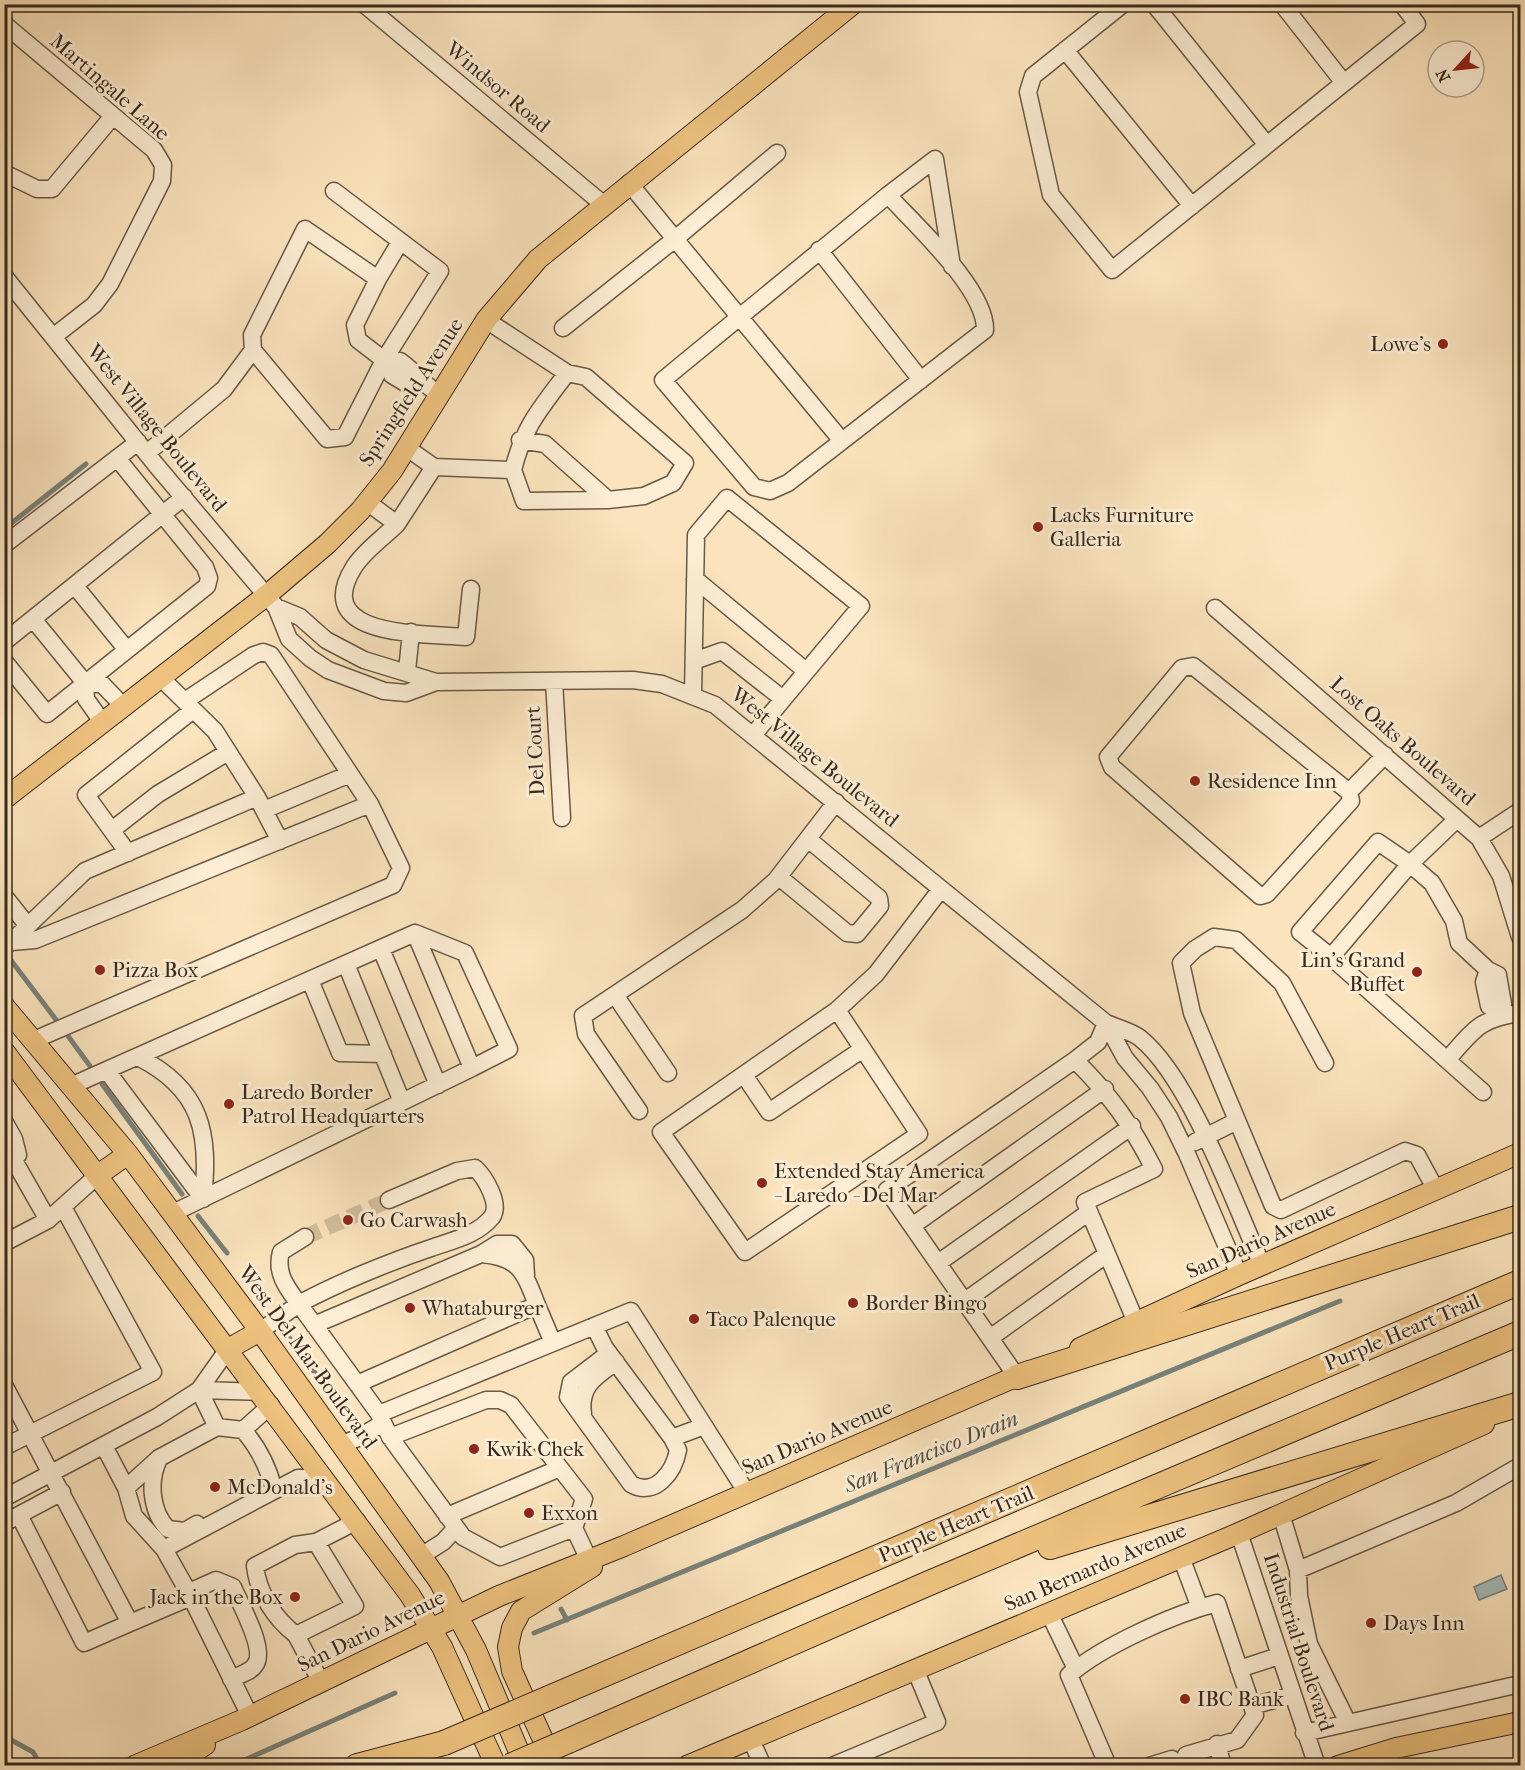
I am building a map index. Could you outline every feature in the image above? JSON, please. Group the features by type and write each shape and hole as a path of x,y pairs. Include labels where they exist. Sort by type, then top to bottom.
{"highway":[{"path":"1017,1377 1521,1217"},
{"name":"Purple Heart Trail","path":"391,1766 1521,1282"},
{"path":"510,1766 927,1584 1521,1333"},
{"path":"927,1584 1519,1411"},
{"path":"357,1766 444,1743"}],"main road":[{"name":"Springfield Avenue","path":"4,799 161,678 271,601 367,501 407,448 486,320 538,259 629,183 853,4"},
{"name":"West Del Mar Boulevard","path":"4,1006 74,1085 129,1154 260,1331 421,1556 458,1614 525,1766"},
{"path":"4,1051 332,1486 431,1627 496,1766"},
{"name":"San Dario Avenue","path":"134,1766 246,1718 458,1614 624,1546 1017,1377 1239,1275 1521,1153"},
{"path":"98,1175 129,1154"},
{"path":"228,1349 260,1331"},
{"name":"San Bernardo Avenue","path":"687,1766 718,1759 750,1738 1239,1533 1519,1411"},
{"path":"303,1448 342,1444"},
{"path":"555,1766 512,1671 508,1647 512,1628 521,1611 554,1593 624,1546"},
{"path":"174,1766 246,1718"},
{"path":"1338,1766 1396,1748 1521,1722"},
{"path":"676,1766 718,1759"}],"street":[{"name":"Windsor Road","path":"364,4 604,205"},
{"path":"1123,4 1033,75 1028,92 1051,195 1112,270 1417,24 1402,4"},
{"path":"1154,4 1267,145"},
{"path":"1282,4 1344,83"},
{"name":"Martingale Lane","path":"4,24 154,150 163,165 162,181 110,284 94,305 53,337"},
{"path":"1065,50 1192,206"},
{"path":"4,173 37,189 52,189 113,116"},
{"path":"563,328 675,240 777,153"},
{"path":"888,195 973,292 985,318 985,330 789,483 771,491 754,487 663,380 819,250 888,195 935,159 953,267"},
{"path":"629,183 842,441"},
{"path":"334,191 440,272 345,437 327,439 253,350 252,335 305,230 378,279"},
{"path":"400,242 355,325 357,340 387,362 400,361 414,372 418,380 440,395"},
{"path":"819,250 921,380"},
{"name":"West Village Boulevard","path":"4,276 142,448 271,601 289,639 328,670 384,692 406,693 436,682 633,680 662,684 715,705 754,734 1106,1023 1139,1037 1165,1067 1206,1138 1262,1265"},
{"path":"486,320 567,373 586,377 686,463 673,483 644,496 608,500 524,501 513,470 520,440 567,373"},
{"path":"4,545 117,458 142,448 224,389 253,350"},
{"path":"520,440 545,444 608,500"},
{"path":"407,448 434,467 513,470"},
{"path":"4,661 47,714 207,586 209,578 205,567 117,458"},
{"path":"434,467 396,525 355,566 344,588 344,606 354,618 374,628 466,637 471,590"},
{"path":"4,642 184,497"},
{"path":"693,695 696,535 727,498 861,606 754,734"},
{"path":"367,501 396,525"},
{"path":"695,579 806,672"},
{"path":"75,586 127,650"},
{"name":"West Village Boulevard","path":"271,601 300,617 326,640 348,652 384,667 407,671 436,682"},
{"name":"Lost Oaks Boulevard","path":"1215,608 1479,838 1501,876 1521,937"},
{"path":"33,619 85,683 86,699 103,723"},
{"path":"407,671 411,632"},
{"path":"694,661 722,651 783,699"},
{"path":"34,1040 393,885 401,868 370,804 271,655 263,652 254,656 189,705 86,795 128,853"},
{"path":"1193,666 1349,792 1351,801 1268,894 1260,896 1112,767 1108,757 1182,668 1193,666"},
{"path":"161,678 215,730 260,803 280,841"},
{"name":"Del Court","path":"554,681 562,818"},
{"path":"85,683 102,684 123,707"},
{"path":"112,830 158,794 228,752"},
{"path":"1349,792 1385,755"},
{"path":"8,944 86,871 260,803 350,774"},
{"path":"639,1111 586,1034 583,1017 742,910 779,877 836,802"},
{"path":"8,944 35,940 370,804"},
{"path":"1479,838 1521,810"},
{"path":"1331,957 1410,864 1457,819"},
{"path":"779,877 847,933 857,934 880,906 879,898 808,839"},
{"path":"1447,1060 1477,1026 1496,1013 1503,1004 1498,975 1488,970 1460,943 1454,921 1432,883 1410,864 1378,842 1300,932 1483,1092"},
{"path":"837,1010 919,1134 745,1252 661,1132 837,1010 876,974 941,889"},
{"path":"4,896 28,926"},
{"path":"415,933 472,1068"},
{"path":"74,1085 415,933 465,953 509,1049 172,1213"},
{"path":"1325,1063 1282,983 1236,940 1214,937 1195,949 1180,963 1192,1013 1273,1206 1281,1210 1405,1151 1417,1155 1436,1190"},
{"path":"381,949 438,1084"},
{"path":"346,964 402,1102"},
{"path":"310,980 340,1053 383,1054"},
{"path":"615,995 668,1073"},
{"path":"1496,1013 1521,1013"},
{"path":"1017,1377 887,1190 1075,1060 1098,1042 1106,1023"},
{"name":"West Village Boulevard","path":"1106,1023 1125,1058 1156,1097 1184,1147 1239,1275"},
{"path":"744,1075 769,1112 863,1049"},
{"path":"138,1057 155,1066 177,1084 191,1101 205,1142 207,1163 203,1199"},
{"path":"1075,1060 1104,1089 1132,1126 1154,1169 1085,1202 1136,1322"},
{"path":"107,1071 203,1199"},
{"path":"912,1226 1104,1089"},
{"path":"4,1120 14,1139 22,1170"},
{"path":"1184,1147 1237,1121"},
{"path":"938,1263 1132,1126"},
{"path":"4,1143 22,1170 48,1220"},
{"path":"260,1331 299,1304 431,1248 465,1238 491,1217 496,1209 486,1185 475,1168 467,1167 389,1200"},
{"path":"4,1243 48,1220 98,1175"},
{"path":"4,1447 153,1372 63,1207"},
{"path":"965,1301 1089,1212"},
{"path":"305,1237 281,1252 278,1263 280,1275 462,1537 500,1557 574,1528"},
{"path":"314,1325 480,1254 504,1257 514,1263 526,1276 554,1343"},
{"path":"990,1338 1107,1254"},
{"path":"357,1384 537,1305"},
{"path":"342,1444 554,1343 631,1311 747,1493"},
{"path":"594,1326 612,1358 672,1438 678,1450 670,1473 652,1486 637,1487 631,1484 583,1414 571,1403 568,1389 579,1375 612,1358"},
{"path":"4,1498 157,1418 199,1390 228,1349"},
{"path":"4,1385 130,1623"},
{"path":"199,1390 266,1399 243,1430"},
{"path":"199,1390 217,1427"},
{"path":"383,1425 465,1407 486,1400 500,1400 511,1405 584,1499 574,1528 589,1560"},
{"path":"672,1438 704,1426"},
{"path":"126,1488 156,1465 217,1427 243,1430 256,1444 269,1469 269,1492"},
{"path":"104,1446 126,1488 134,1516 164,1549 190,1595 231,1679 246,1718"},
{"path":"156,1465 154,1505 159,1520 168,1529 185,1530 252,1494 269,1492"},
{"path":"1298,1570 1456,1503 1521,1466"},
{"path":"421,1556 443,1542 452,1522 560,1468"},
{"path":"164,1549 298,1478 309,1478 332,1486"},
{"path":"62,1492 12,1519 84,1643 190,1595 216,1580 233,1587 259,1647 259,1659 254,1668 231,1679"},
{"path":"1281,1514 1298,1570 1299,1596 1309,1644 1348,1723"},
{"path":"321,1682 296,1635 279,1622 262,1589 255,1566 296,1545 316,1542 357,1521"},
{"name":"Industrial Boulevard","path":"1239,1533 1304,1733 1317,1766"},
{"path":"296,1635 355,1606 316,1542"},
{"path":"1181,1557 1200,1608"},
{"path":"1107,1766 1069,1674 1127,1638 1217,1603 1255,1715 1237,1740 1217,1744 1149,1766"},
{"path":"1049,1613 1076,1669"},
{"path":"1239,1668 1279,1656"},
{"path":"832,1766 936,1722 915,1669"},
{"path":"1304,1733 1521,1684"},
{"path":"1252,1706 1292,1695"},
{"path":"750,1738 763,1766"},
{"path":"1217,1744 1223,1766"}],"water":[{"path":"1501,1575 1507,1589 1479,1600 1474,1587"}],"waterway":[{"path":"4,529 86,464"},
{"path":"10,959 57,1021"},
{"path":"68,1036 90,1066"},
{"path":"102,1084 182,1194"},
{"path":"198,1216 227,1253"},
{"name":"San Francisco Drain","path":"534,1633 1340,1301"},
{"path":"288,1336 351,1422"},
{"path":"561,1609 567,1620"},
{"name":"San Francisco Drain","path":"231,1766 395,1693"},
{"path":"4,1736 33,1752 41,1766"}],"tunnel":[{"path":"305,1237 389,1200"}],"place":[{"name":"Lowe's","path":"1443,344"},
{"name":"Lacks Furniture Galleria","path":"1038,527"},
{"name":"Residence Inn","path":"1195,781"},
{"name":"Pizza Box","path":"100,970"},
{"name":"Lin's Grand Buffet","path":"1417,972"},
{"name":"Laredo Border Patrol Headquarters","path":"229,1104"},
{"name":"Extended Stay America - Laredo - Del Mar","path":"762,1183"},
{"name":"Go Carwash","path":"348,1220"},
{"name":"Border Bingo","path":"853,1303"},
{"name":"Whataburger","path":"410,1308"},
{"name":"Taco Palenque","path":"694,1319"},
{"name":"Kwik Chek","path":"474,1449"},
{"name":"McDonald's","path":"215,1487"},
{"name":"Exxon","path":"529,1513"},
{"name":"Jack in the Box","path":"295,1597"},
{"name":"Days Inn","path":"1371,1623"},
{"name":"IBC Bank","path":"1185,1699"}]}
